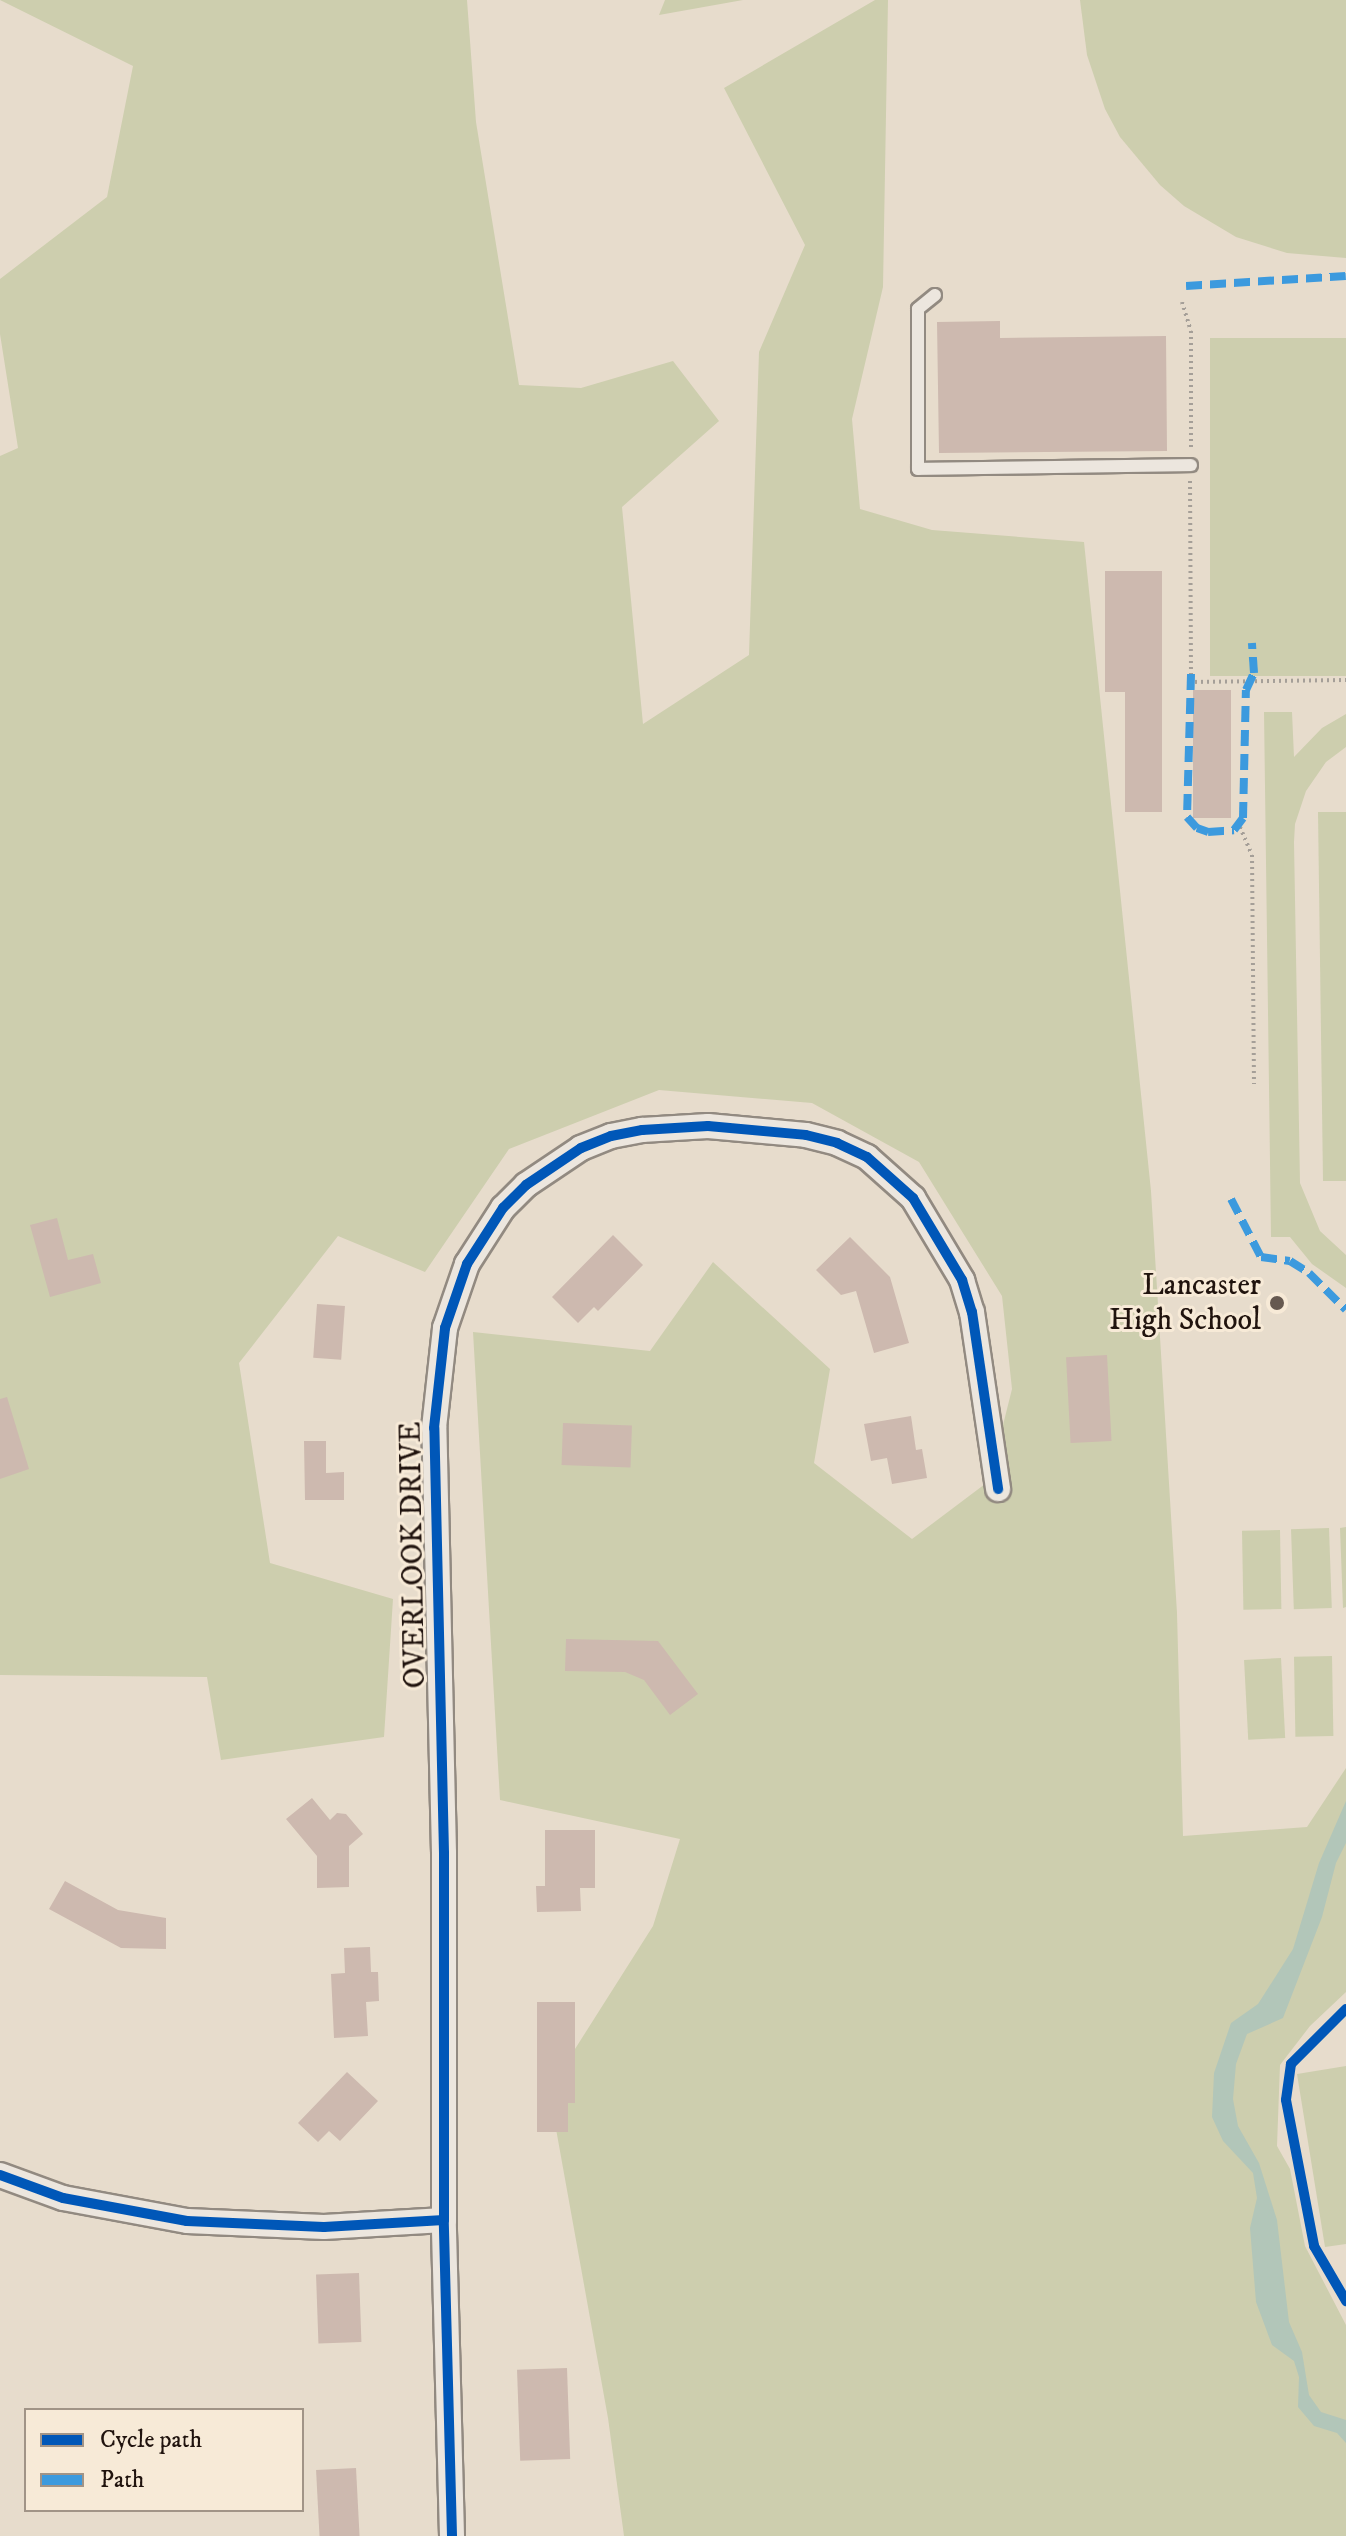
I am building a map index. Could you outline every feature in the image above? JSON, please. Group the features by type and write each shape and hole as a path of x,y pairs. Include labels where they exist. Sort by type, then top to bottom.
{"street":[{"name":"OVERLOOK DRIVE","path":"452,2536 444,2220 444,1853 434,1428 439,1361 452,1301 468,1260 503,1208 537,1176 581,1148 611,1136 642,1130 708,1126 806,1135 837,1143 867,1157 913,1198 962,1280 972,1312 998,1489"},
{"path":"0,2175 63,2198 187,2221 324,2227 444,2220"}],"lane":[{"path":"935,295 918,309 918,469 1191,465"}],"path":[{"path":"1182,302 1191,331 1191,674"},
{"path":"1189,682 1346,680"},
{"path":"1240,827 1252,855 1254,1084"}],"shaded area":[{"path":"0,0 467,0 476,122 519,385 581,388 673,361 719,421 622,507 643,724 749,655 759,352 805,245 724,88 875,0 888,0 883,287 852,419 860,509 932,530 1084,542 1151,1191 1177,1613 1183,1836 1307,1827 1346,1768 1346,1992 1310,2026 1280,2065 1277,2146 1290,2169 1305,2246 1346,2325 1346,2536 624,2536 608,2418 549,2090 653,1926 680,1839 500,1800 473,1332 650,1351 713,1262 830,1369 814,1463 912,1539 989,1481 1012,1389 1002,1296 919,1162 812,1103 659,1090 509,1149 425,1272 338,1236 239,1363 270,1563 393,1599 384,1737 221,1760 207,1677 0,1675 0,456 18,448 0,334 0,279 107,197 133,66"},
{"path":"665,0 743,0 659,15"},
{"path":"1080,0 1346,0 1346,258 1287,253 1236,237 1184,206 1160,185 1120,137 1105,109 1087,55"},
{"path":"1210,338 1346,338 1346,676 1210,676"},
{"path":"1264,712 1292,712 1294,757 1322,728 1346,714 1346,747 1326,762 1306,791 1295,824 1294,842 1300,1183 1320,1231 1346,1255 1346,1288 1312,1264 1290,1237 1271,1237"},
{"path":"1318,812 1346,812 1346,1181 1323,1181"},
{"path":"1346,1527 1346,1607 1343,1608 1340,1528"},
{"path":"1329,1528 1332,1608 1294,1609 1291,1529"},
{"path":"1280,1530 1281,1609 1243,1610 1242,1531"},
{"path":"1332,1656 1333,1736 1295,1737 1294,1657"},
{"path":"1281,1658 1285,1738 1248,1740 1244,1660"},
{"path":"1346,1801 1346,1843 1336,1863 1322,1917 1283,2018 1247,2034 1236,2064 1233,2099 1238,2126 1259,2163 1277,2220 1289,2322 1302,2352 1309,2395 1321,2412 1346,2420 1346,2443 1337,2433 1314,2426 1298,2407 1299,2377 1294,2361 1272,2345 1256,2302 1250,2228 1257,2198 1253,2173 1223,2141 1212,2117 1214,2073 1231,2023 1258,2004 1293,1949 1319,1863"},
{"path":"1346,2066 1346,2244 1325,2247 1297,2074"}],"building":[{"path":"1000,321 1000,338 1166,336 1167,451 939,453 937,322"},
{"path":"1105,571 1162,571 1162,812 1125,812 1125,692 1105,692"},
{"path":"1193,690 1231,690 1231,818 1193,818"},
{"path":"57,1218 68,1260 93,1254 101,1283 50,1297 30,1225"},
{"path":"613,1235 643,1265 598,1311 594,1307 578,1323 552,1297"},
{"path":"850,1237 890,1277 909,1343 874,1353 856,1291 841,1295 816,1270"},
{"path":"317,1304 345,1306 341,1360 313,1358"},
{"path":"1107,1355 1112,1441 1071,1443 1066,1357"},
{"path":"7,1397 29,1469 0,1479 0,1399"},
{"path":"911,1416 916,1450 922,1449 927,1478 892,1484 887,1458 871,1461 864,1424"},
{"path":"563,1423 632,1425 630,1467 562,1465"},
{"path":"304,1441 326,1441 326,1473 344,1472 344,1500 305,1500"},
{"path":"566,1639 658,1641 698,1694 670,1715 644,1680 625,1672 565,1671"},
{"path":"312,1798 330,1820 337,1813 346,1814 363,1834 349,1846 349,1887 317,1888 317,1856 286,1819"},
{"path":"545,1830 595,1830 595,1888 580,1888 581,1911 537,1912 536,1886 545,1886"},
{"path":"65,1881 118,1910 166,1918 166,1949 121,1948 49,1909"},
{"path":"370,1947 371,1972 378,1972 379,2001 366,2002 368,2036 334,2038 331,1974 345,1973 344,1948"},
{"path":"537,2002 575,2002 575,2103 568,2103 568,2132 537,2132"},
{"path":"347,2072 378,2101 340,2141 329,2131 318,2142 298,2123"},
{"path":"359,2273 361,2342 318,2343 316,2275"},
{"path":"567,2368 570,2459 520,2461 517,2370"},
{"path":"356,2468 360,2536 320,2536 316,2470"}],"marked path":[{"path":"1186,286 1346,276"},
{"path":"1191,674 1187,817 1197,828 1208,832 1234,830 1243,818 1246,690 1254,673 1252,643"},
{"path":"1231,1199 1261,1257 1290,1261 1309,1273 1346,1310"}],"cycle path":[{"path":"452,2536 444,2220 444,1853 434,1428 445,1328 467,1264 503,1208 526,1185 581,1148 611,1136 642,1130 708,1126 806,1135 837,1143 867,1157 913,1198 962,1280 972,1312 998,1489"},
{"path":"1346,2009 1291,2064 1286,2100 1314,2246 1346,2301"},
{"path":"0,2175 63,2198 187,2221 324,2227 444,2220"}],"place":[{"name":"Lancaster High School","path":"1277,1303"}]}
